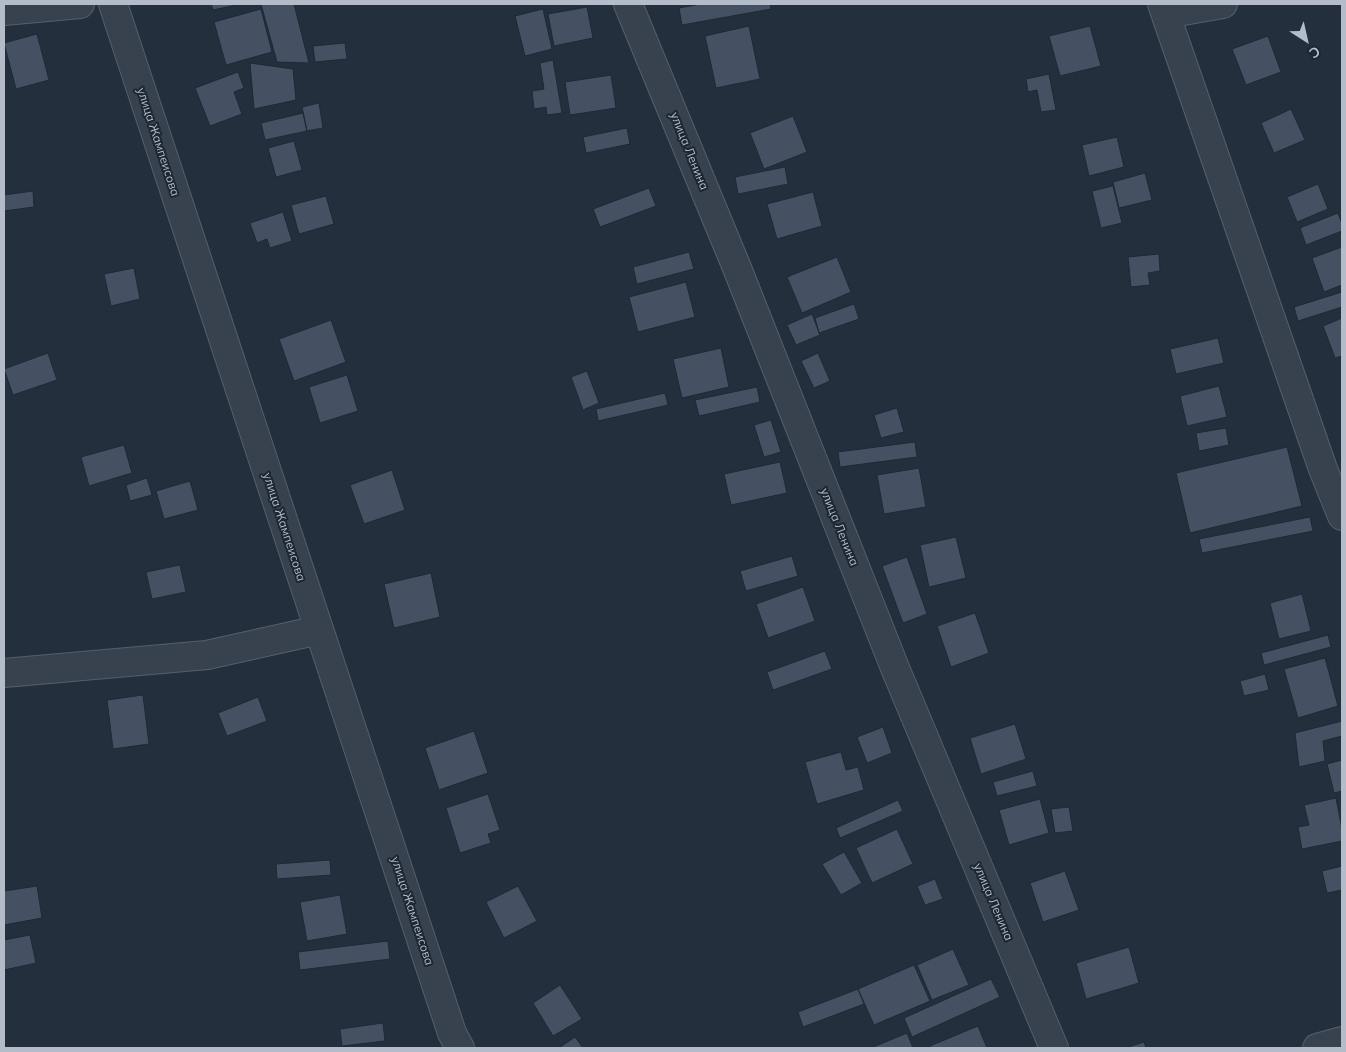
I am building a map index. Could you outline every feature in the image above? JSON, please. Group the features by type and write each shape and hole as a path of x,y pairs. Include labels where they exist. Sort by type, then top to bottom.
{"street":[{"path":"4,11 80,4"},
{"name":"улица Жампеисова","path":"113,4 452,1033 460,1048"},
{"name":"улица Ленина","path":"628,4 737,268 895,668 1054,1048"},
{"path":"1223,4 1164,9 1323,469 1342,516"},
{"path":"4,672 206,655 319,630"},
{"path":"1317,1048 1342,1042"}],"building":[{"path":"211,4 241,4 213,10"},
{"path":"261,4 294,4 309,63 277,62"},
{"path":"701,4 770,4 771,9 682,25 679,8"},
{"path":"587,7 593,38 554,46 548,14"},
{"path":"261,9 272,52 226,65 214,22"},
{"path":"543,9 552,49 525,56 515,16"},
{"path":"749,26 760,79 716,88 705,36"},
{"path":"1090,26 1101,66 1060,76 1049,36"},
{"path":"37,34 49,80 16,89 4,43"},
{"path":"1268,36 1281,72 1246,85 1232,49"},
{"path":"345,43 347,59 315,62 313,46"},
{"path":"553,60 562,113 547,115 546,107 534,109 532,91 544,89 540,63"},
{"path":"250,63 293,69 296,100 254,109"},
{"path":"238,72 244,88 234,92 242,114 210,126 195,88"},
{"path":"1049,74 1056,110 1041,112 1037,90 1028,92 1026,79"},
{"path":"611,75 616,108 570,115 565,82"},
{"path":"319,103 323,128 307,131 302,107"},
{"path":"1291,109 1305,140 1274,153 1261,123"},
{"path":"303,113 307,131 265,140 261,123"},
{"path":"793,116 807,152 764,169 750,133"},
{"path":"627,128 630,144 586,153 583,137"},
{"path":"1117,137 1124,167 1089,176 1082,145"},
{"path":"294,141 302,170 276,177 268,148"},
{"path":"785,167 788,184 738,194 735,177"},
{"path":"1145,173 1152,200 1119,208 1113,182"},
{"path":"1318,184 1328,209 1297,222 1287,197"},
{"path":"1113,186 1122,223 1101,228 1092,191"},
{"path":"649,188 656,206 600,227 593,209"},
{"path":"33,191 34,207 4,211 4,195"},
{"path":"813,192 822,226 777,239 767,204"},
{"path":"326,196 334,224 299,234 291,205"},
{"path":"283,212 292,241 270,248 267,239 257,243 250,223"},
{"path":"1338,213 1342,224 1342,231 1306,245 1300,228"},
{"path":"1342,247 1342,285 1324,292 1312,258"},
{"path":"689,252 694,269 637,284 633,267"},
{"path":"1159,254 1160,271 1148,273 1150,285 1131,287 1128,257"},
{"path":"837,257 851,292 802,313 787,277"},
{"path":"134,268 140,299 111,306 104,274"},
{"path":"686,282 695,317 638,332 629,297"},
{"path":"1342,292 1342,307 1298,321 1294,307"},
{"path":"854,304 859,319 819,333 815,318"},
{"path":"812,314 820,335 796,345 787,325"},
{"path":"1342,318 1342,356 1335,358 1323,326"},
{"path":"331,320 346,362 294,381 279,339"},
{"path":"1218,338 1224,363 1176,374 1170,349"},
{"path":"721,348 729,387 682,398 673,359"},
{"path":"48,353 57,380 13,395 4,369"},
{"path":"818,353 830,381 814,388 801,361"},
{"path":"587,371 599,403 583,410 571,377"},
{"path":"347,375 358,411 320,423 309,387"},
{"path":"1219,386 1227,417 1187,426 1180,396"},
{"path":"757,387 760,402 699,416 695,400"},
{"path":"665,393 668,405 598,421 596,409"},
{"path":"897,408 904,432 881,438 874,415"},
{"path":"771,420 781,452 764,457 754,425"},
{"path":"1226,428 1229,445 1199,451 1196,433"},
{"path":"915,442 917,457 840,467 838,452"},
{"path":"124,445 132,473 89,486 81,457"},
{"path":"1287,447 1302,506 1190,533 1176,473"},
{"path":"780,462 787,493 731,505 724,474"},
{"path":"919,468 926,507 884,514 877,475"},
{"path":"392,470 405,510 364,524 350,485"},
{"path":"147,478 152,495 130,501 126,485"},
{"path":"190,481 198,510 164,519 156,491"},
{"path":"1310,517 1313,531 1202,553 1199,539"},
{"path":"956,537 966,578 929,587 920,545"},
{"path":"792,556 798,576 746,591 740,571"},
{"path":"907,557 927,614 903,623 882,566"},
{"path":"180,565 186,592 152,599 146,572"},
{"path":"431,573 440,617 394,628 384,584"},
{"path":"803,587 815,621 768,638 756,604"},
{"path":"1302,594 1311,631 1279,639 1270,603"},
{"path":"975,613 989,653 951,667 937,626"},
{"path":"1328,635 1331,647 1264,665 1261,653"},
{"path":"825,651 832,669 773,690 767,672"},
{"path":"1325,658 1338,706 1298,718 1284,669"},
{"path":"1265,674 1269,690 1244,696 1240,681"},
{"path":"143,695 149,744 113,749 107,700"},
{"path":"258,697 267,721 227,736 218,713"},
{"path":"1342,721 1342,736 1323,741 1325,761 1299,767 1295,733"},
{"path":"1015,724 1026,759 981,774 970,738"},
{"path":"883,727 892,753 867,763 857,737"},
{"path":"474,731 488,773 439,790 425,748"},
{"path":"841,752 846,770 858,767 864,790 817,804 805,762"},
{"path":"1342,760 1342,791 1334,793 1327,764"},
{"path":"1033,771 1037,786 997,796 993,782"},
{"path":"488,794 500,830 488,834 491,843 460,853 446,808"},
{"path":"1336,798 1342,829 1342,841 1302,849 1298,827 1309,825 1304,805"},
{"path":"1040,799 1049,833 1009,845 999,810"},
{"path":"898,800 903,811 840,838 836,828"},
{"path":"1069,807 1073,831 1055,833 1051,809"},
{"path":"897,829 913,864 872,883 856,848"},
{"path":"844,852 862,883 841,895 822,864"},
{"path":"330,860 331,875 277,879 276,864"},
{"path":"1342,866 1342,890 1327,893 1322,871"},
{"path":"1065,871 1079,910 1043,922 1030,883"},
{"path":"935,879 943,899 925,905 917,886"},
{"path":"37,886 42,918 4,925 4,891"},
{"path":"518,886 537,921 504,938 486,902"},
{"path":"340,895 347,934 307,941 300,902"},
{"path":"30,935 36,963 4,970 4,940"},
{"path":"388,941 390,959 300,970 298,952"},
{"path":"1129,947 1139,983 1086,999 1076,963"},
{"path":"953,949 969,985 932,1000 917,965"},
{"path":"914,965 930,1001 874,1025 858,989"},
{"path":"991,979 1000,997 912,1037 904,1018"},
{"path":"560,985 582,1019 553,1036 533,1003"},
{"path":"858,989 864,1004 803,1027 798,1012"},
{"path":"383,1023 385,1041 342,1046 340,1029"},
{"path":"978,1026 987,1048 931,1048 930,1046"},
{"path":"907,1033 913,1048 871,1048"},
{"path":"575,1037 583,1048 559,1048"},
{"path":"1144,1042 1146,1048 1125,1048"}]}
